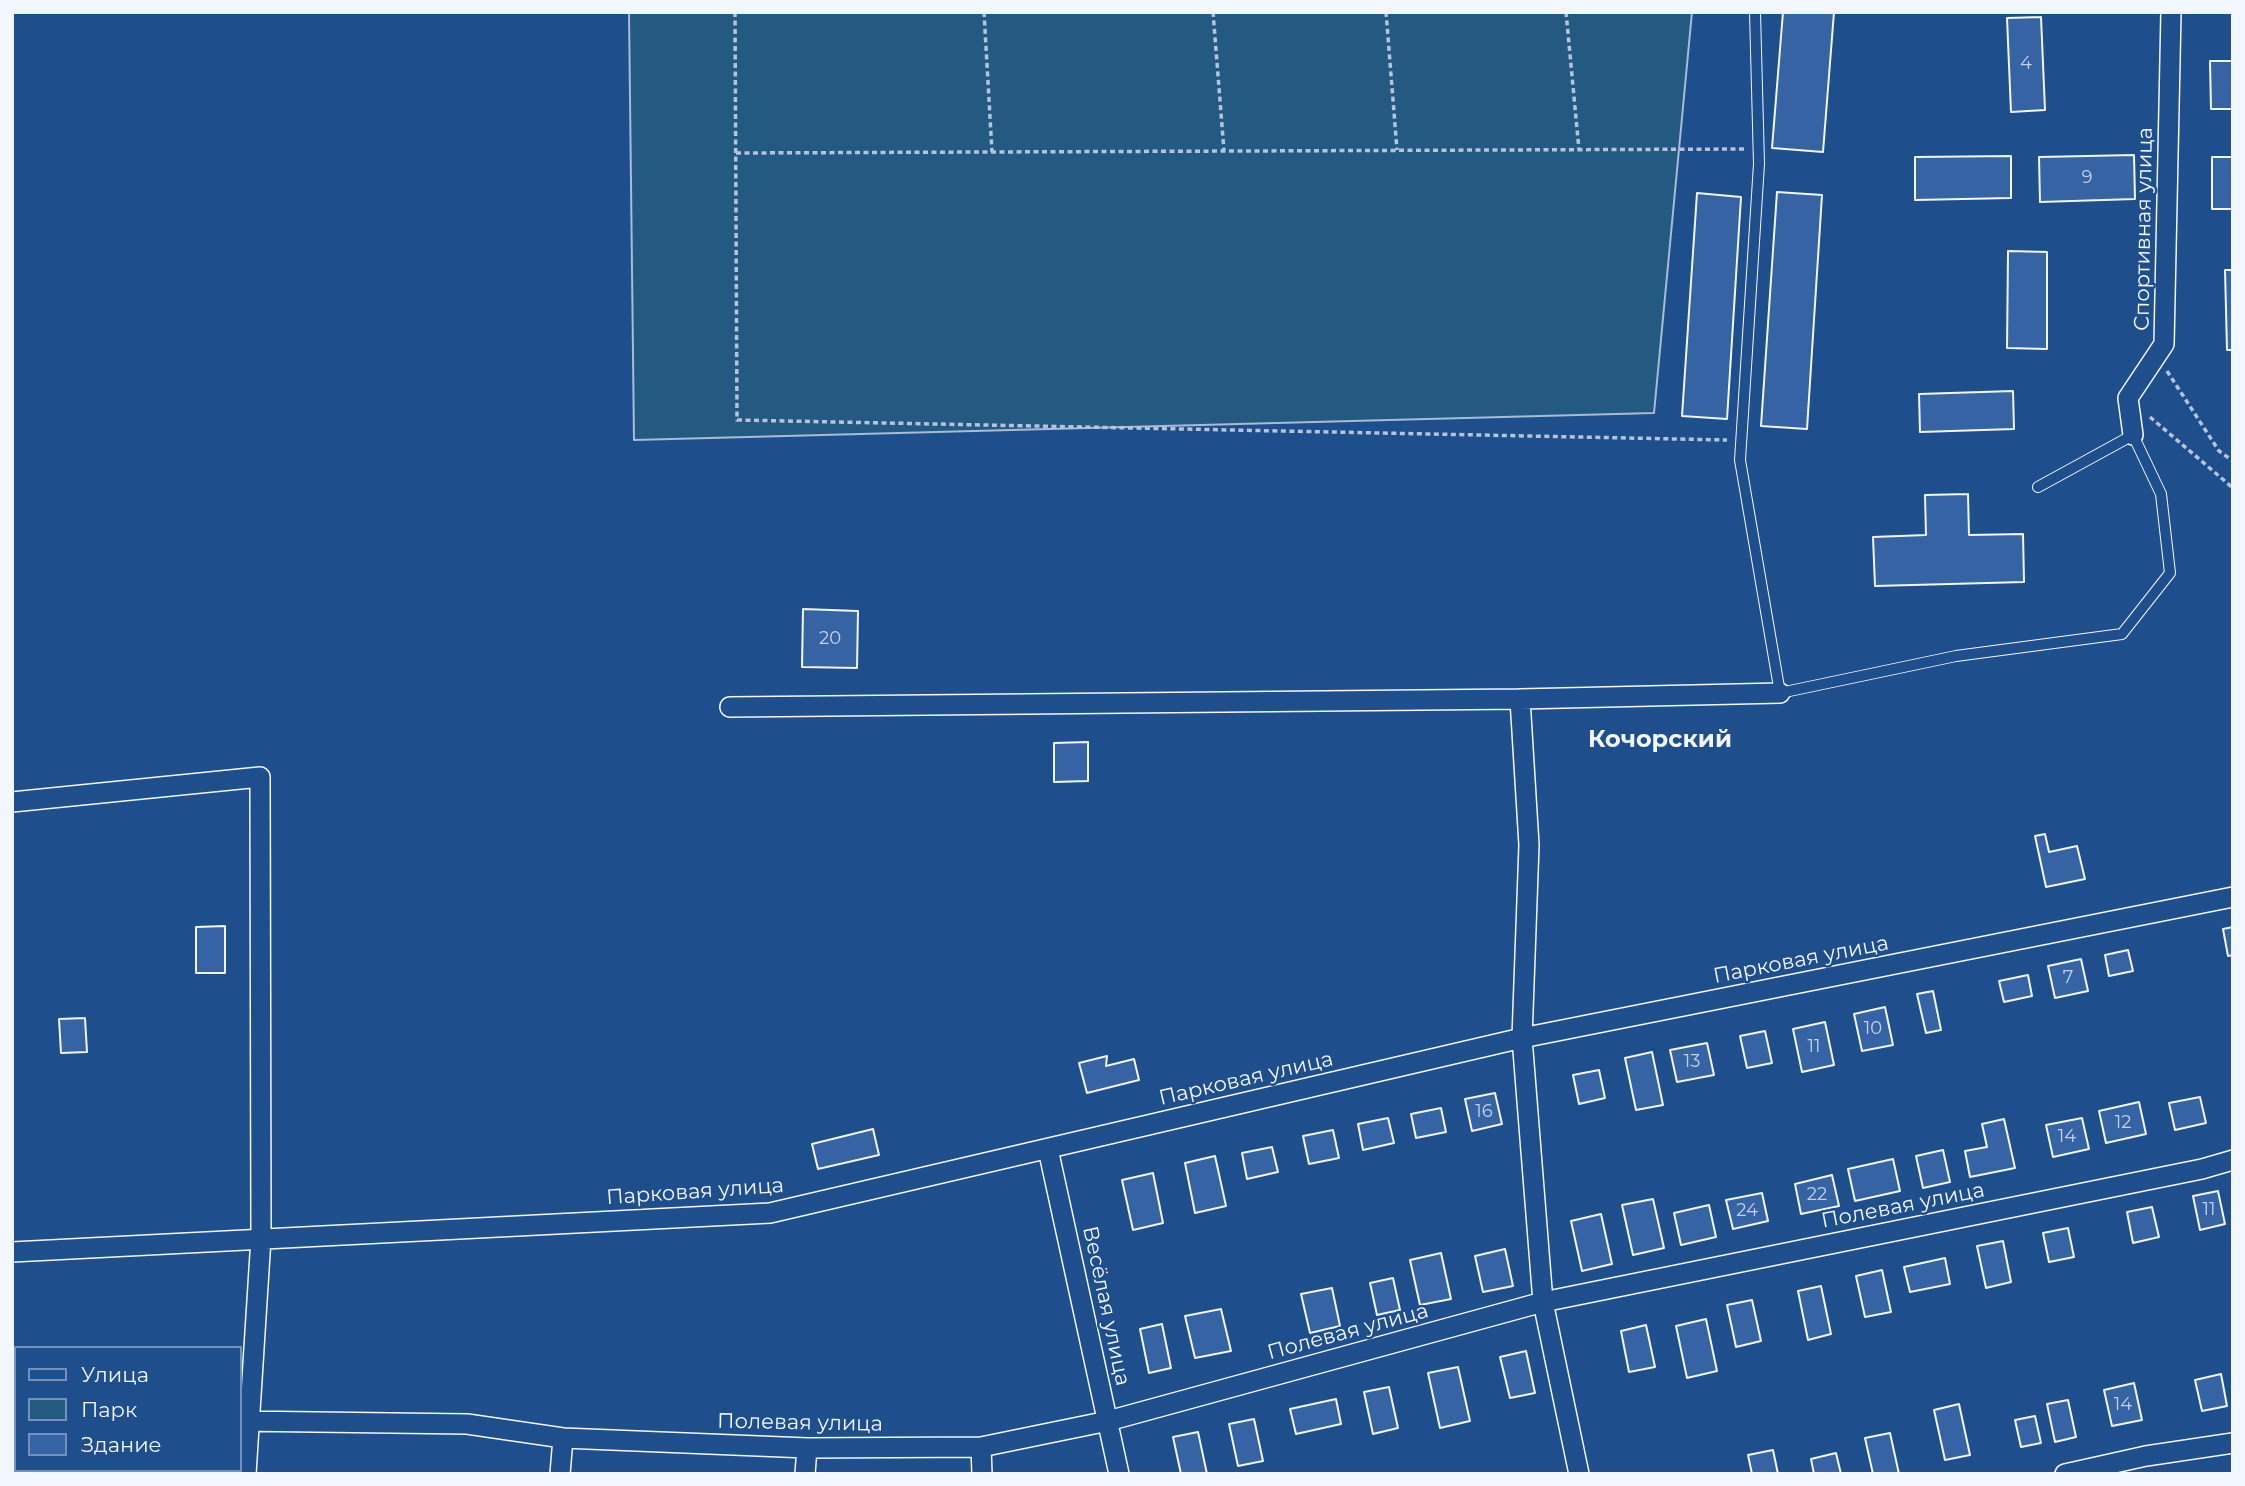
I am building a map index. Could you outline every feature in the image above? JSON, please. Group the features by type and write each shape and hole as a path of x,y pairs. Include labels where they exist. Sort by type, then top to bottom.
{"street":[{"name":"Спортивная улица","path":"2127,398 2164,344 2171,12"},
{"path":"2127,398 2133,435"},
{"path":"730,706 1520,699 1780,693"},
{"path":"1520,699 1529,845 1521,1038 1543,1302 1579,1474"},
{"path":"12,802 260,777 261,1238 245,1421 246,1474"},
{"name":"Парковая улица","path":"12,1252 770,1213 1521,1038 2233,897"},
{"name":"Весёлая улица","path":"1048,1149 1119,1474"},
{"name":"Полевая улица","path":"245,1421 467,1424 563,1438 807,1448 981,1447 1108,1421 1543,1302 2233,1160"},
{"path":"560,1474 563,1438"},
{"path":"2065,1474 2233,1443"},
{"path":"981,1447 982,1474"},
{"path":"805,1474 807,1448"}],"lane":[{"path":"1755,12 1759,149 1740,460 1780,693 1956,656 2122,634 2170,573 2161,494 2133,435 2038,487"}],"path":[{"path":"735,12 737,421 1741,440"},
{"path":"984,12 992,152"},
{"path":"1213,12 1224,151"},
{"path":"1386,12 1397,150"},
{"path":"1566,12 1579,150"},
{"path":"736,153 1759,149"},
{"path":"2157,354 2219,451 2233,461"},
{"path":"2127,398 2233,488"}],"green space":[{"path":"629,12 1692,12 1654,413 634,440"}],"building":[{"path":"1783,12 1834,12 1823,152 1772,148"},
{"path":"2041,17 2045,110 2011,112 2007,18"},
{"path":"2210,61 2233,61 2233,109 2211,109"},
{"path":"2134,155 2135,199 2040,202 2039,157"},
{"path":"2011,156 2011,198 1915,200 1915,157"},
{"path":"2212,157 2233,157 2233,209 2212,209"},
{"path":"1777,192 1822,195 1807,429 1761,426"},
{"path":"1697,193 1741,197 1727,419 1682,416"},
{"path":"2008,251 2047,252 2047,349 2007,348"},
{"path":"2225,270 2233,270 2233,350 2227,350"},
{"path":"2013,391 2014,429 1920,432 1919,394"},
{"path":"1968,494 1969,535 2023,534 2024,582 1875,586 1873,537 1926,535 1925,495"},
{"path":"803,609 858,611 857,668 802,667"},
{"path":"1088,742 1088,781 1054,782 1054,743"},
{"path":"2045,834 2049,852 2077,846 2085,879 2046,887 2035,836"},
{"path":"225,926 225,973 196,973 196,927"},
{"path":"2233,927 2233,955 2228,956 2223,929"},
{"path":"2128,950 2133,971 2109,976 2105,955"},
{"path":"2081,959 2088,991 2055,998 2048,966"},
{"path":"2028,975 2032,996 2004,1002 1999,981"},
{"path":"1933,991 1941,1030 1926,1033 1917,994"},
{"path":"1885,1007 1893,1045 1862,1051 1854,1014"},
{"path":"85,1018 87,1052 61,1053 59,1019"},
{"path":"1825,1022 1834,1065 1802,1072 1793,1029"},
{"path":"1765,1031 1772,1063 1747,1068 1740,1036"},
{"path":"1707,1043 1714,1075 1677,1082 1670,1050"},
{"path":"1652,1052 1663,1105 1636,1110 1625,1058"},
{"path":"1107,1056 1106,1066 1134,1059 1139,1080 1087,1093 1079,1063"},
{"path":"1599,1070 1605,1098 1579,1104 1573,1075"},
{"path":"1495,1093 1502,1124 1472,1131 1465,1099"},
{"path":"2200,1097 2206,1123 2175,1130 2169,1103"},
{"path":"2139,1102 2146,1134 2106,1143 2099,1111"},
{"path":"1441,1108 1446,1132 1416,1138 1411,1114"},
{"path":"1388,1118 1394,1143 1363,1150 1358,1124"},
{"path":"2082,1118 2089,1149 2053,1157 2046,1125"},
{"path":"2004,1119 2015,1168 1970,1177 1965,1151 1987,1147 1982,1124"},
{"path":"873,1129 879,1155 818,1169 812,1144"},
{"path":"1333,1130 1339,1158 1309,1164 1303,1136"},
{"path":"1272,1147 1278,1172 1247,1179 1242,1153"},
{"path":"1943,1150 1950,1182 1923,1188 1916,1156"},
{"path":"1215,1156 1226,1206 1195,1213 1185,1163"},
{"path":"1893,1159 1900,1191 1855,1201 1848,1169"},
{"path":"1153,1173 1163,1223 1133,1230 1122,1180"},
{"path":"1832,1175 1839,1206 1801,1214 1795,1184"},
{"path":"2218,1191 2225,1224 2200,1230 2193,1196"},
{"path":"1762,1193 1768,1221 1733,1229 1726,1200"},
{"path":"1653,1199 1664,1248 1633,1255 1622,1205"},
{"path":"1709,1205 1716,1237 1681,1245 1674,1213"},
{"path":"2152,1207 2159,1237 2133,1243 2127,1212"},
{"path":"1601,1214 1612,1264 1582,1271 1571,1221"},
{"path":"2068,1228 2074,1257 2049,1262 2043,1233"},
{"path":"2003,1241 2011,1282 1986,1288 1977,1246"},
{"path":"1505,1249 1513,1286 1483,1292 1475,1256"},
{"path":"1441,1253 1451,1299 1420,1305 1410,1260"},
{"path":"1945,1258 1950,1284 1910,1292 1904,1267"},
{"path":"1882,1270 1891,1312 1865,1317 1856,1276"},
{"path":"1393,1278 1400,1310 1377,1315 1370,1283"},
{"path":"1821,1286 1831,1334 1808,1340 1798,1291"},
{"path":"1332,1288 1340,1326 1310,1333 1301,1294"},
{"path":"1752,1300 1761,1341 1736,1347 1727,1305"},
{"path":"1221,1309 1231,1351 1195,1358 1185,1316"},
{"path":"1706,1319 1717,1371 1687,1378 1676,1326"},
{"path":"1162,1324 1171,1368 1149,1373 1140,1329"},
{"path":"1646,1325 1655,1367 1629,1372 1621,1331"},
{"path":"1526,1351 1535,1393 1510,1398 1500,1357"},
{"path":"1458,1367 1470,1421 1440,1428 1428,1373"},
{"path":"2221,1374 2227,1406 2202,1411 2195,1380"},
{"path":"2134,1383 2142,1420 2112,1426 2104,1390"},
{"path":"1389,1387 1398,1428 1373,1434 1364,1392"},
{"path":"1336,1399 1341,1424 1296,1434 1290,1409"},
{"path":"2068,1400 2076,1437 2055,1442 2047,1404"},
{"path":"1959,1404 1970,1455 1945,1460 1934,1410"},
{"path":"2035,1416 2041,1443 2021,1447 2015,1420"},
{"path":"1254,1419 1263,1461 1238,1466 1229,1424"},
{"path":"1198,1432 1207,1474 1181,1474 1173,1437"},
{"path":"1890,1433 1899,1474 1873,1474 1865,1438"},
{"path":"1773,1450 1778,1474 1752,1474 1748,1455"},
{"path":"1836,1453 1841,1474 1814,1474 1811,1459"}],"district":[{"name":"Кочорский","path":"1660,740"}]}
